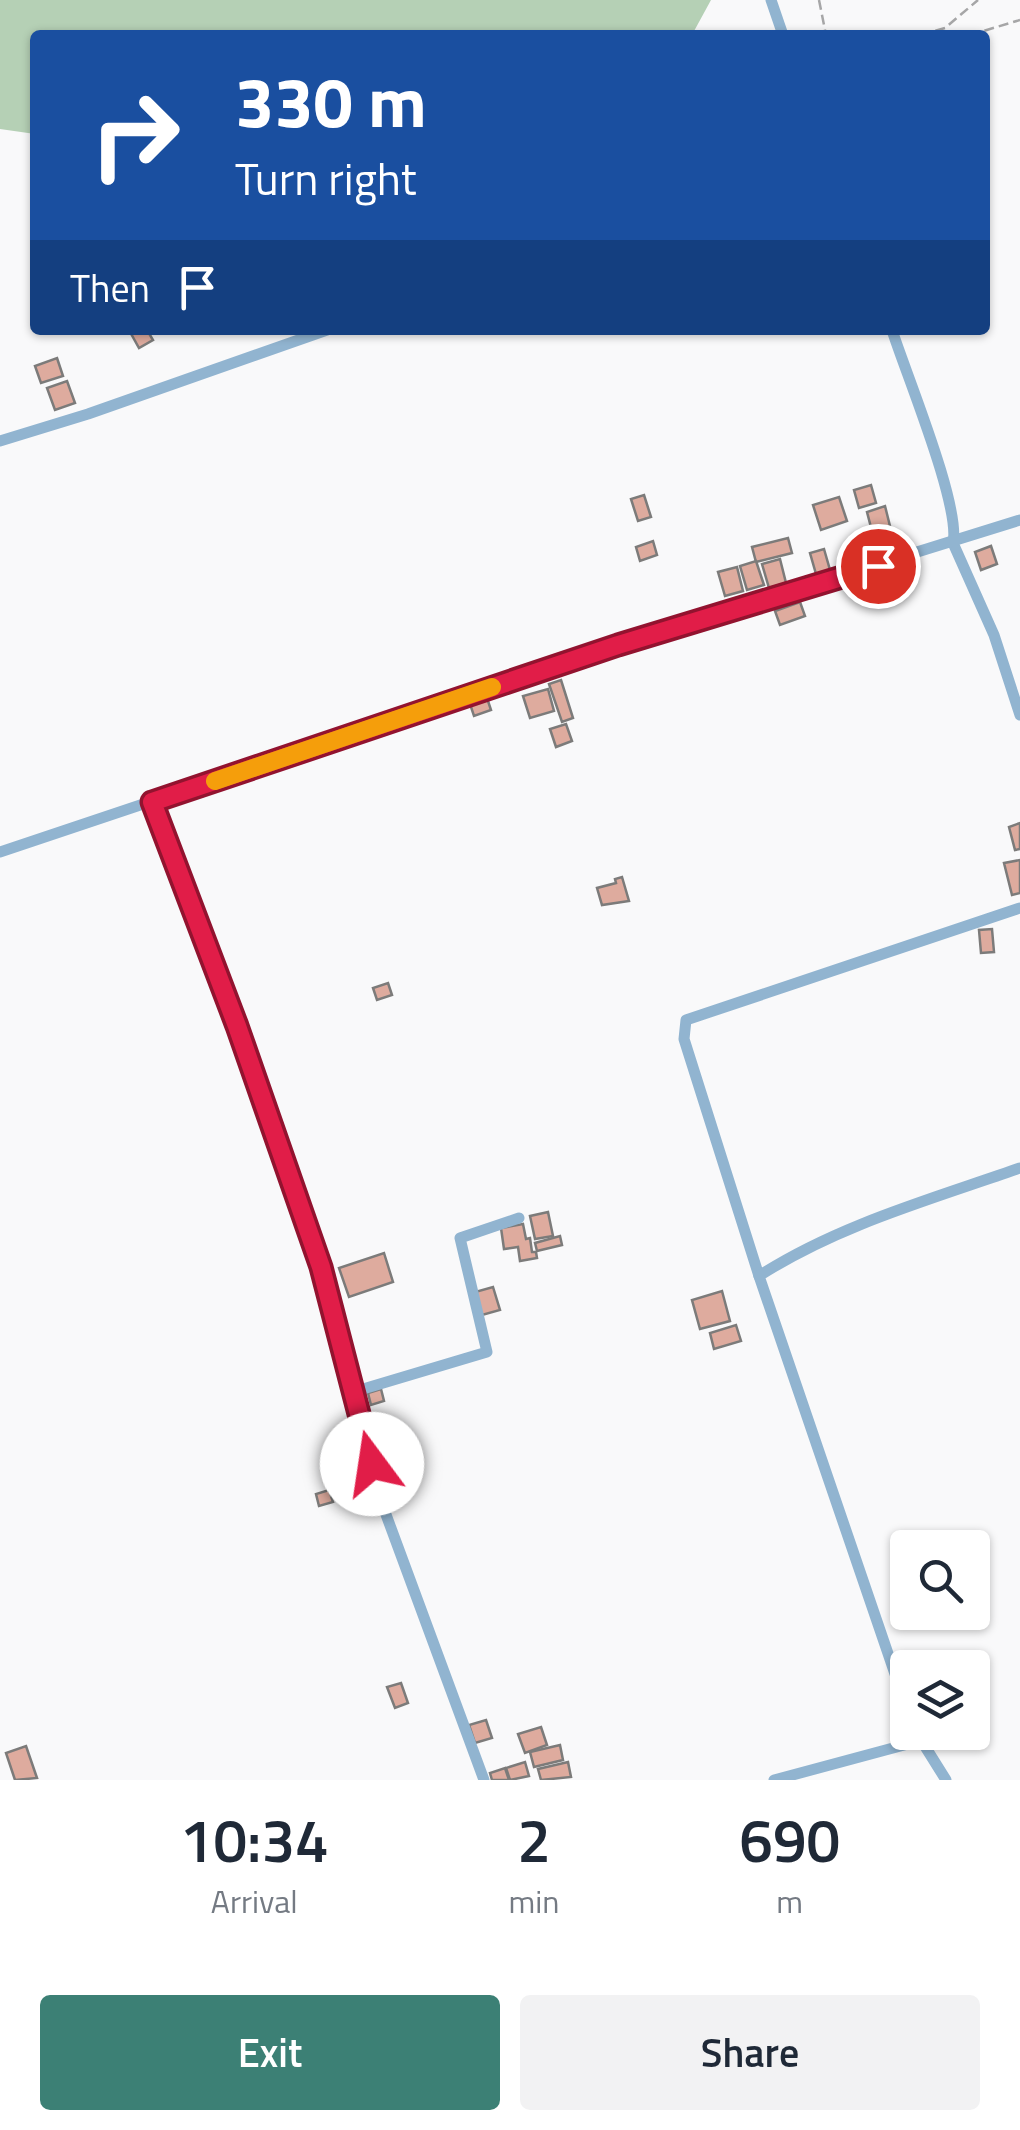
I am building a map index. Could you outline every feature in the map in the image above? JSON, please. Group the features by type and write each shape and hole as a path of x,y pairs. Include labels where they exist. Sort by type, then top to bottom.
{"street":[{"path":"771,0 780,30"},
{"path":"0,441 312,335"},
{"path":"894,335 950,499 956,529 952,543 994,635 1020,715"},
{"path":"0,852 618,645 1020,520"},
{"path":"152,802 237,1026 321,1267 381,1500 484,1780"},
{"path":"890,1659 759,1276 684,1039 686,1020 1020,908"},
{"path":"759,1276 788,1257 841,1233 1020,1168"},
{"path":"353,1392 486,1352 460,1238 519,1218"},
{"path":"774,1780 890,1745"},
{"path":"926,1750 946,1780"}],"path":[{"path":"819,0 825,30"},
{"path":"938,30 978,0"},
{"path":"987,30 1020,20"}],"green space":[{"path":"0,0 711,0 695,30 30,30 30,133 0,129"}],"building":[{"path":"132,335 150,335 153,340 139,348"},
{"path":"57,358 63,376 41,383 35,366"},
{"path":"67,381 75,403 55,410 47,388"},
{"path":"871,485 876,503 859,508 854,490"},
{"path":"644,495 651,517 638,521 631,499"},
{"path":"839,497 847,521 821,530 813,505"},
{"path":"885,506 891,530 873,535 867,512"},
{"path":"788,538 792,553 756,562 752,547"},
{"path":"653,541 657,555 640,561 636,547"},
{"path":"991,546 997,564 981,570 975,552"},
{"path":"824,549 830,570 816,574 810,553"},
{"path":"780,559 786,583 769,588 762,564"},
{"path":"756,561 764,585 747,590 740,566"},
{"path":"737,567 743,591 725,596 718,572"},
{"path":"800,602 805,616 780,625 775,611"},
{"path":"561,680 573,718 562,722 549,684"},
{"path":"548,689 554,711 530,718 523,696"},
{"path":"487,698 491,710 474,716 470,704"},
{"path":"566,724 572,741 556,747 550,729"},
{"path":"1020,823 1020,849 1015,850 1009,827"},
{"path":"1020,860 1020,893 1012,895 1004,863"},
{"path":"622,877 629,901 602,905 597,888 616,883 615,879"},
{"path":"992,929 994,952 981,953 979,930"},
{"path":"388,983 392,995 377,1000 373,988"},
{"path":"548,1212 553,1236 535,1239 530,1216"},
{"path":"523,1224 537,1258 520,1261 518,1247 504,1249 501,1228"},
{"path":"560,1236 562,1245 537,1251 535,1243"},
{"path":"384,1253 393,1282 349,1297 339,1268"},
{"path":"493,1287 500,1310 482,1315 475,1292"},
{"path":"722,1291 730,1321 700,1329 692,1300"},
{"path":"736,1325 741,1341 714,1349 710,1333"},
{"path":"381,1389 384,1401 371,1405 368,1393"},
{"path":"413,1452 420,1475 396,1482 390,1459"},
{"path":"329,1490 333,1502 319,1506 316,1494"},
{"path":"401,1683 408,1703 395,1708 387,1687"},
{"path":"486,1720 492,1738 475,1743 469,1725"},
{"path":"541,1727 547,1745 525,1753 518,1734"},
{"path":"560,1745 563,1760 534,1767 530,1752"},
{"path":"26,1746 37,1778 15,1780 6,1753"},
{"path":"525,1762 529,1776 510,1780 506,1768"},
{"path":"568,1762 571,1777 541,1780 538,1769"},
{"path":"505,1768 509,1780 492,1780 490,1773"}],"slow traffic":[{"path":"215,781 492,687"}],"route":[{"path":"372,1464 321,1267 237,1026 152,802 618,645 878,566"}]}
